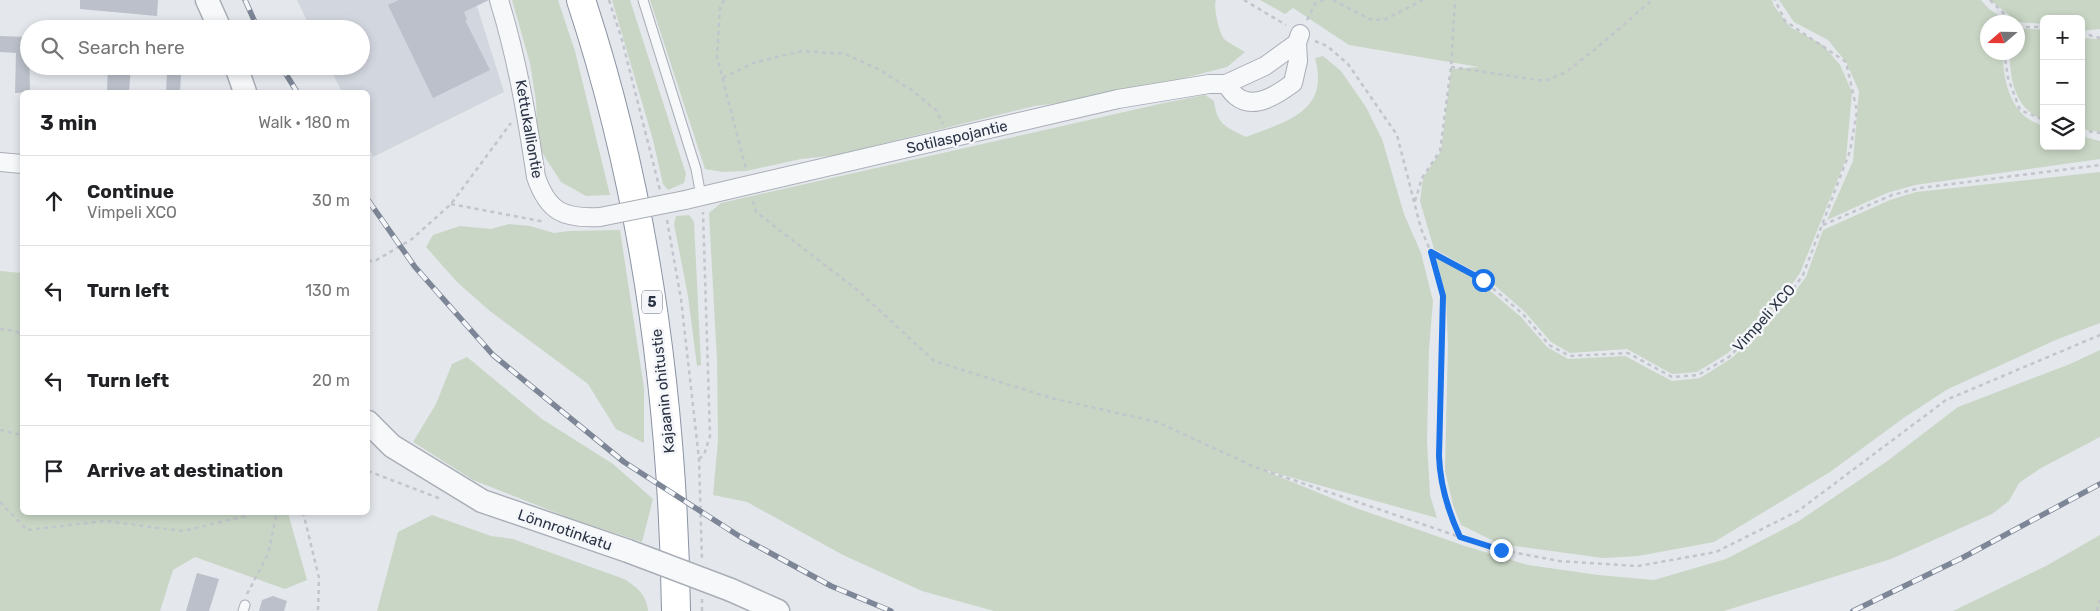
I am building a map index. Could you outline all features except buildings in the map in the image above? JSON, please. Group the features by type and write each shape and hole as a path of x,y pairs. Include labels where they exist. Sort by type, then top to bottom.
{"highway":[{"name":"Kajaanin ohitustie","path":"580,0 623,149 650,286 667,419 672,484 676,611"}],"street":[{"path":"207,0 216,20"},
{"name":"Kettukalliontie","path":"500,0 514,50 536,177 540,188 551,205 565,215 578,218 600,217"},
{"path":"1226,84 1237,97 1257,103 1280,93 1294,83 1299,39"},
{"name":"Sotilaspojantie","path":"600,217 693,198 1118,99 1209,84 1226,84 1265,66 1299,39"},
{"path":"239,75 244,90"},
{"path":"0,162 20,164"},
{"name":"Lönnrotinkatu","path":"370,424 392,446 461,490 482,501 628,551 731,590 778,611"}],"lane":[{"path":"643,0 696,169 693,198"}],"path":[{"path":"724,0 720,7 717,57 756,212 860,292 934,361 1051,398 1157,422 1255,467 1501,550 1559,561 1638,566 1716,552 1798,511 1946,400 2100,334"},
{"path":"1244,0 1299,39 1327,46 1348,64 1397,135 1421,229 1431,252 1443,296 1440,472 1449,512 1460,537"},
{"path":"1299,39 1316,1 1327,0"},
{"path":"1332,0 1369,20 1384,20 1423,0"},
{"path":"1414,202 1422,178 1440,151 1451,67 1455,0"},
{"path":"1451,67 1544,81 1566,72 1652,0"},
{"name":"Vimpeli XCO","path":"1431,252 1483,280 1523,314 1549,345 1570,356 1628,353 1672,377 1698,375 1729,357 1759,328 1803,275 1850,151 1857,111 1846,62 1785,21 1775,0"},
{"path":"1990,0 2006,15"},
{"path":"2025,27 2040,27"},
{"path":"2085,34 2100,37"},
{"path":"723,78 753,63 802,51 845,54 880,70 913,91 937,111 949,139"},
{"path":"2005,60 2008,78 2020,110 2040,118"},
{"path":"370,261 375,261 412,239 451,204 525,105"},
{"path":"2085,131 2100,133"},
{"path":"1822,226 1892,195 1920,188 2100,164"},
{"path":"693,198 706,282 710,436 704,455 699,459"},
{"path":"451,204 554,223"},
{"path":"0,329 15,331 20,334"},
{"path":"0,430 20,435"},
{"path":"0,502 27,530 105,521 183,531 248,515"},
{"path":"244,608 247,592 268,554 276,515"},
{"path":"303,515 319,578 318,611"},
{"path":"2097,611 2100,600"}],"shaded area":[{"path":"297,0 475,0 504,92 373,157 370,150 370,90 341,90 334,75 370,75 370,20 307,20"}],"green space":[{"path":"512,0 558,0 575,51 610,195 586,196 561,182 538,146 536,101 530,63"},
{"path":"612,0 630,0 686,174 684,183 668,190 663,184 653,140"},
{"path":"650,0 1216,0 1218,26 1222,36 1226,41 1245,52 1227,67 1138,90 1093,99 1034,106 837,155 801,159 746,171 723,172 705,169"},
{"path":"1260,0 1772,0 1774,6 1790,27 1823,45 1840,65 1852,92 1846,159 1800,273 1780,301 1728,353 1697,372 1672,374 1627,349 1570,353 1551,342 1525,312 1485,277 1434,249 1420,201 1423,178 1441,151 1451,69 1479,67 1349,45 1293,8 1285,14"},
{"path":"1779,0 1981,0 1998,15 1980,15 1980,60 2003,60 2007,87 2011,97 2024,115 2040,125 2040,150 2085,150 2085,137 2100,141 2100,159 1915,185 1887,193 1827,220 1853,161 1859,91 1846,62 1828,40 1794,22"},
{"path":"1990,0 2100,0 2100,29 2085,31 2085,15 2040,15 2040,24 2025,23 2025,15 2009,15"},
{"path":"2025,28 2040,30 2040,117 2027,109 2016,93 2010,60 2025,60"},
{"path":"2085,38 2100,39 2100,132 2085,130"},
{"path":"1323,56 1341,71 1366,107 1382,139 1404,214 1421,253 1433,301 1429,349 1427,441 1430,495 1437,518 1261,469 1353,507 1465,546 1528,565 1598,575 1654,580 1726,559 1799,521 1886,462 1958,407 2070,364 2100,350 2100,437 2041,468 2019,483 2009,501 1992,514 1891,559 1724,611 994,611 922,591 843,555 747,502 713,495 718,441 717,360 709,213 721,203 1205,95 1214,101 1220,120 1233,131 1246,137 1290,119 1311,103 1316,91 1318,76 1315,58"},
{"path":"2100,172 2100,323 2058,339 1948,389 1905,417 1830,472 1714,542 1638,556 1603,558 1500,544 1461,525 1453,505 1445,471 1448,344 1446,297 1436,257 1481,283 1521,317 1547,347 1568,359 1625,356 1672,381 1700,378 1732,358 1785,305 1806,277 1823,230 1890,200 1916,192"},
{"path":"689,215 694,222 701,365 697,366 688,296 674,224 676,216"},
{"path":"509,224 530,226 554,233 620,230 644,388 644,443 616,429 588,384 491,312 457,282 426,247 433,235 460,226 491,229"},
{"path":"0,271 20,273 20,515 289,515 307,580 285,589 195,557 173,570 160,611 0,611"},
{"path":"467,357 542,419 613,464 653,499 642,542 572,519 473,480 413,442 436,404 452,364"},
{"path":"432,515 491,536 513,539 624,579 633,585 646,600 648,611 377,611 398,532"},
{"path":"2100,535 2100,611 1953,611 2046,566"}],"railway":[{"path":"245,0 254,20"},
{"path":"287,75 296,90"},
{"path":"370,203 415,267 493,355 624,462 739,536 831,586 891,611"},
{"path":"1853,611 1962,558 2100,484"}],"route":[{"path":"1483,280 1431,252 1443,296 1439,456 1440,472 1449,512 1460,537 1501,550"}]}
